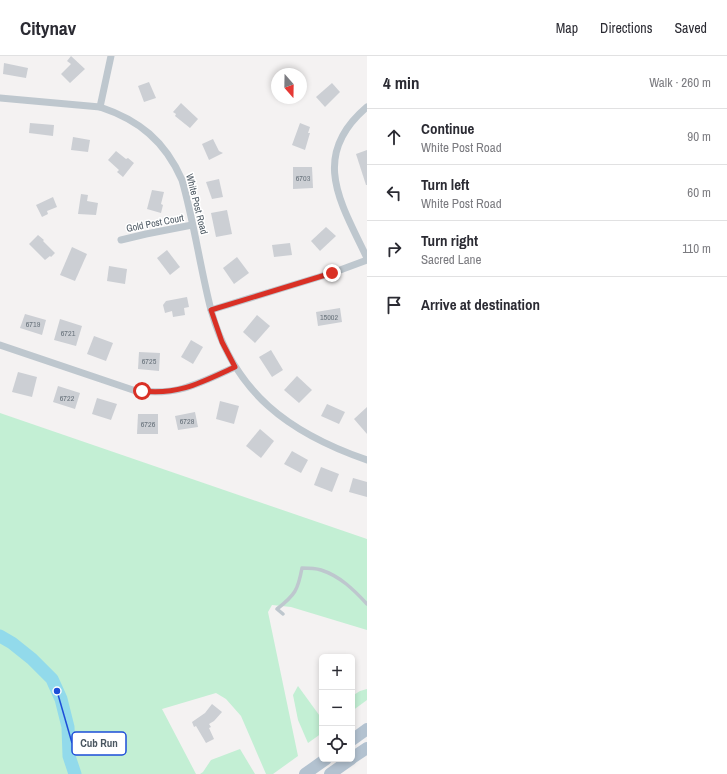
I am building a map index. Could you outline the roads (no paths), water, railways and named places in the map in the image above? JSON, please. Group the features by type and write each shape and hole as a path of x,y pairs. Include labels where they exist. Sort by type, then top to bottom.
{"main road":[{"path":"355,738 367,729"},
{"path":"355,757 367,748"},
{"path":"305,774 322,762"},
{"path":"330,774 348,762"}],"street":[{"path":"100,107 111,56"},
{"name":"White Post Road","path":"0,98 100,107 138,124 152,135 174,163 182,180 211,310 222,342 235,367 245,382 264,402 294,427 314,439 367,460"},
{"path":"211,310 332,273 367,259 337,191 334,169 337,150 344,133 355,117 367,107"},
{"name":"Gold Post Court","path":"121,240 192,225"},
{"path":"0,345 133,390 147,392 163,392 183,389 235,367"}],"lane":[{"path":"283,614 277,609 295,593 299,585 302,568 320,570 339,579 351,588 367,604"}],"waterway":[{"path":"0,636 12,643 32,659 52,679 61,699 68,727 69,756 75,774"}],"place":[{"name":"Cub Run","path":"57,691"}]}
